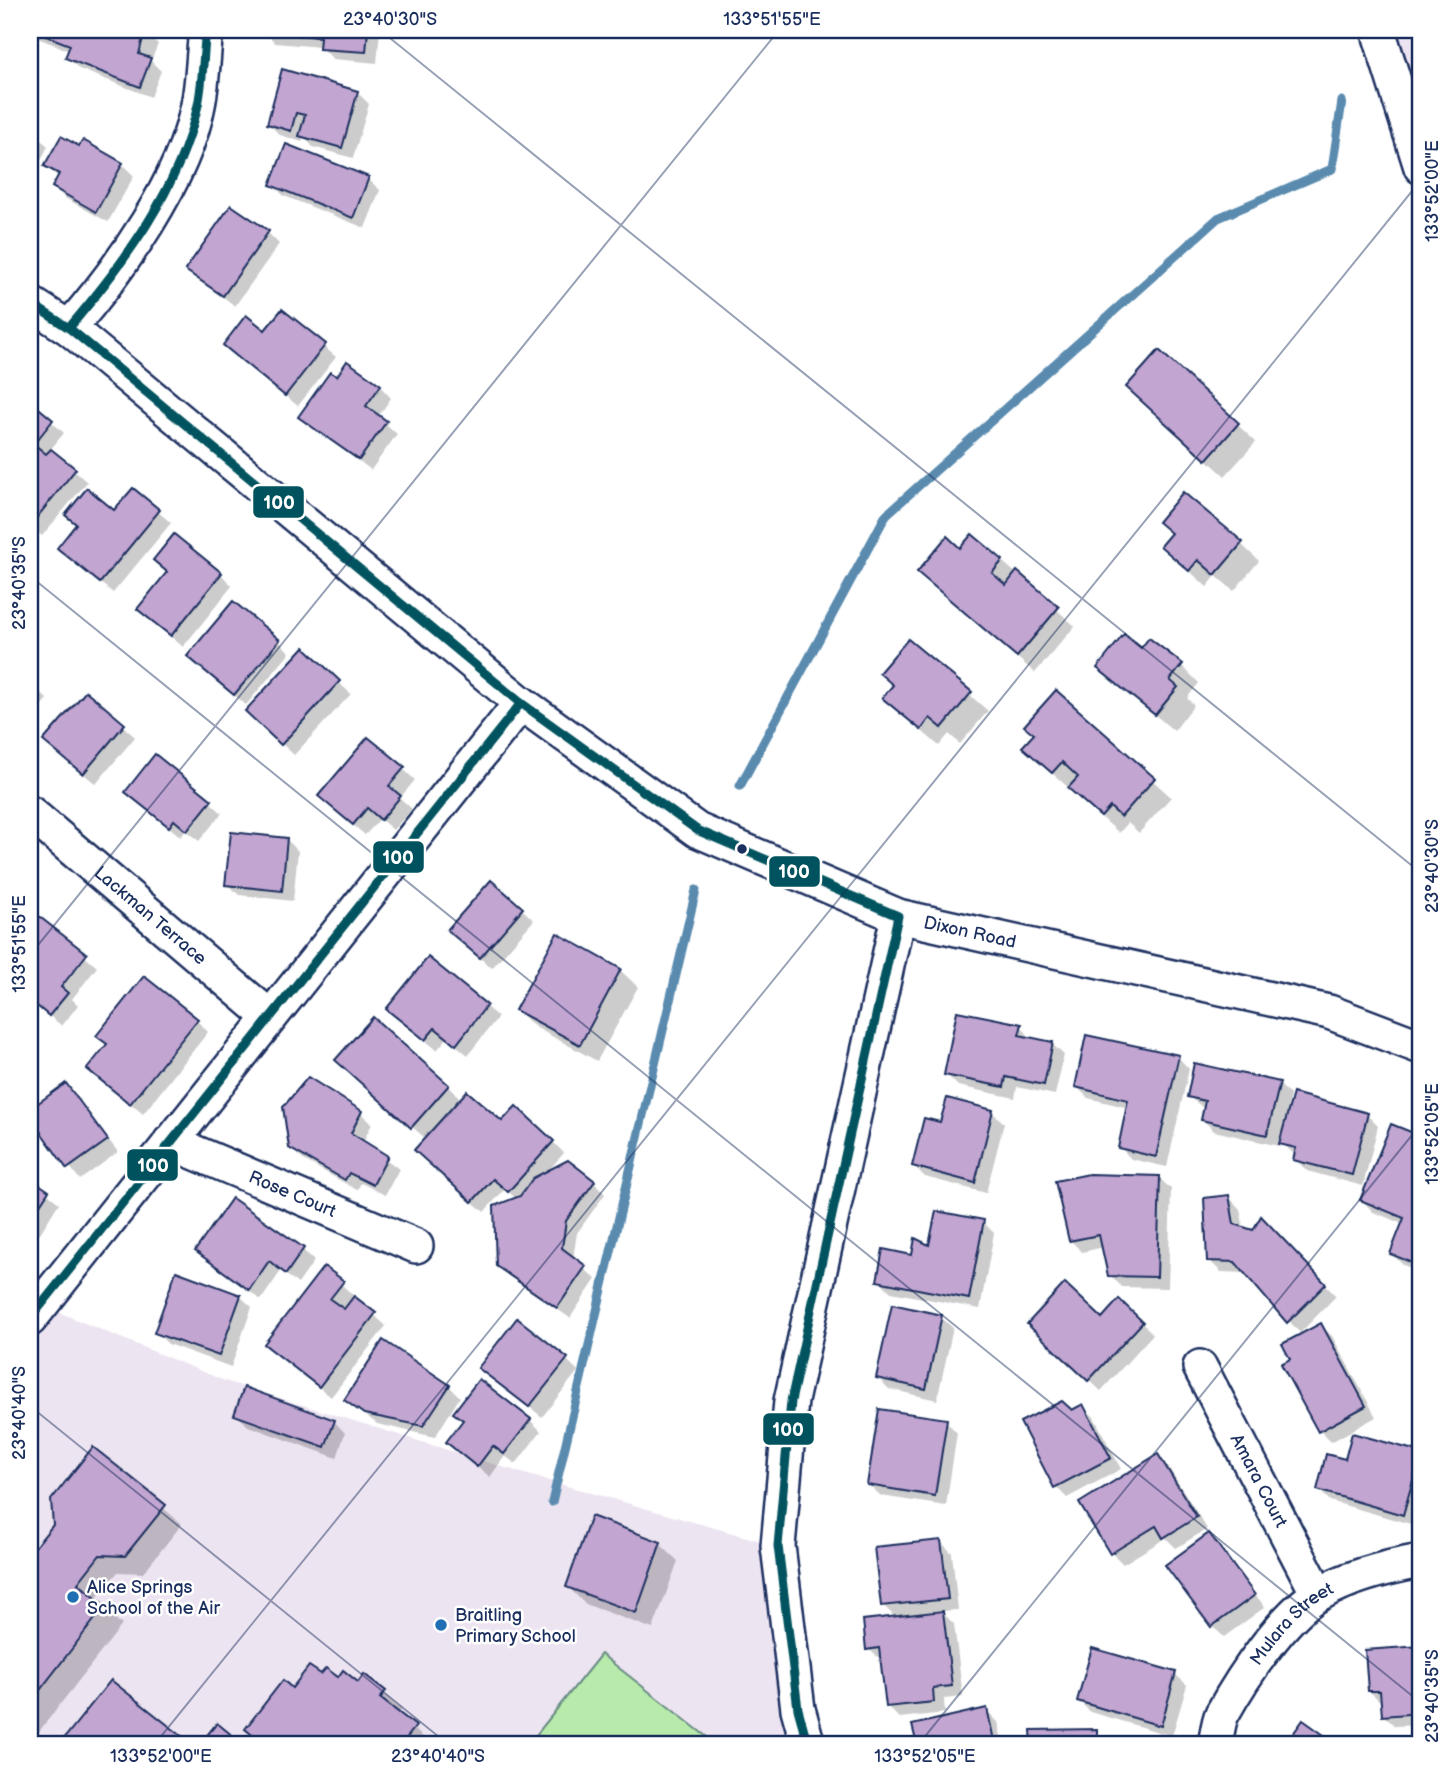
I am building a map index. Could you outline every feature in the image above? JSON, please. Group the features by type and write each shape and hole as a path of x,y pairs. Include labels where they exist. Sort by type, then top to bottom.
{"street":[{"path":"69,328 99,293 176,174 198,106 205,30"},
{"path":"1378,30 1421,167"},
{"name":"Dixon Road","path":"30,303 69,328 520,703 697,830 898,916 1329,1012 1421,1047"},
{"path":"30,1319 520,703"},
{"name":"Lackman Terrace","path":"30,813 270,1017"},
{"path":"808,1745 798,1709 778,1546 791,1401 898,916"},
{"name":"Rose Court","path":"170,1142 416,1246"},
{"name":"Amara Court","path":"1200,1367 1318,1594"},
{"name":"Mulara Street","path":"1215,1745 1221,1716 1261,1656 1292,1617 1318,1594 1386,1567 1421,1561"}],"shaded area":[{"path":"1378,30 1421,30 1421,167"},
{"name":"Braitling Primary School","path":"41,1305 225,1381 535,1477 778,1546 808,1745 30,1745 30,1319"}],"green space":[{"path":"601,1654 716,1744 528,1745"}],"building":[{"path":"31,30 145,30 139,54 151,58 140,87 65,58 70,45"},
{"path":"262,30 368,30 366,52 319,49 320,37"},
{"path":"282,69 358,91 342,148 299,136 305,115 296,113 291,131 267,124"},
{"path":"61,136 79,146 83,140 123,163 96,212 52,187 59,174 44,166"},
{"path":"286,144 369,177 353,218 270,185"},
{"path":"231,205 269,231 223,296 185,270"},
{"path":"282,309 326,344 285,396 223,345 246,315 265,330"},
{"path":"1159,350 1239,423 1206,460 1126,387"},
{"path":"347,361 381,385 366,406 387,421 359,460 298,417 330,372 337,376"},
{"path":"34,404 53,420 34,444 46,454 51,449 76,469 30,526 30,408"},
{"path":"87,488 114,510 133,488 160,510 100,583 57,548 76,524 65,515"},
{"path":"1183,492 1243,542 1215,575 1198,560 1189,571 1160,546 1171,533 1158,522"},
{"path":"174,534 222,573 171,636 137,609 167,572 153,560"},
{"path":"972,534 1003,560 992,573 1006,585 1017,571 1059,607 1017,657 917,572 947,536 960,548"},
{"path":"233,601 280,640 234,695 187,656"},
{"path":"1124,634 1141,648 1149,638 1183,664 1170,680 1178,687 1155,715 1097,668"},
{"path":"908,639 972,692 942,728 930,718 921,730 882,698 893,685 879,673"},
{"path":"304,647 340,681 281,745 245,711"},
{"path":"1056,690 1155,778 1121,817 1110,807 1101,817 1068,788 1078,777 1062,762 1052,773 1022,747 1034,734 1024,726"},
{"path":"86,691 125,724 83,774 43,741"},
{"path":"368,737 405,767 389,786 401,796 381,820 367,808 353,825 318,796"},
{"path":"155,754 212,800 187,831 174,820 169,827 125,792"},
{"path":"231,832 287,838 282,891 225,885"},
{"path":"491,880 523,908 480,958 447,930"},
{"path":"36,914 87,954 61,987 68,993 49,1016 30,1000 30,922"},
{"path":"557,933 621,969 580,1045 515,1010"},
{"path":"428,957 487,1005 456,1045 435,1028 425,1040 386,1009"},
{"path":"144,976 198,1019 130,1104 87,1069 107,1044 96,1036"},
{"path":"957,1011 1022,1024 1019,1035 1053,1042 1044,1085 1006,1077 1004,1087 944,1075"},
{"path":"373,1017 449,1085 411,1128 335,1060"},
{"path":"1086,1035 1179,1055 1156,1157 1118,1148 1128,1100 1075,1087"},
{"path":"1194,1063 1280,1082 1267,1135 1201,1120 1205,1101 1187,1097"},
{"path":"308,1077 362,1111 351,1133 388,1156 373,1185 349,1173 345,1180 289,1148 283,1107"},
{"path":"66,1083 108,1140 67,1169 30,1117 30,1109"},
{"path":"467,1091 502,1121 516,1106 554,1141 508,1192 493,1179 472,1202 414,1150"},
{"path":"1293,1093 1368,1113 1352,1175 1293,1160 1296,1148 1279,1144"},
{"path":"947,1098 993,1110 975,1183 912,1166 924,1118 940,1122"},
{"path":"1391,1124 1421,1136 1421,1257 1418,1265 1390,1254 1404,1218 1360,1200"},
{"path":"568,1160 595,1181 566,1221 562,1248 586,1266 557,1308 496,1266 494,1206 520,1196 533,1178"},
{"path":"1089,1174 1160,1176 1157,1277 1108,1276 1099,1235 1069,1241 1055,1181"},
{"path":"30,1178 49,1191 30,1220"},
{"path":"1229,1195 1234,1224 1253,1230 1261,1216 1326,1284 1287,1323 1235,1262 1207,1261 1204,1198"},
{"path":"232,1198 304,1248 286,1274 269,1261 249,1290 195,1251"},
{"path":"936,1211 984,1220 969,1299 877,1281 883,1249 912,1255 915,1238 929,1245"},
{"path":"324,1266 344,1281 330,1299 344,1309 354,1296 376,1313 319,1387 264,1344"},
{"path":"176,1271 241,1295 219,1356 154,1333"},
{"path":"1065,1283 1102,1318 1119,1299 1143,1322 1088,1381 1027,1324"},
{"path":"892,1304 942,1315 926,1389 876,1378"},
{"path":"517,1318 568,1358 529,1407 478,1368"},
{"path":"1321,1323 1366,1406 1318,1432 1281,1364 1290,1359 1282,1344"},
{"path":"383,1340 450,1385 423,1426 364,1414 344,1400"},
{"path":"479,1379 531,1419 504,1454 493,1446 477,1467 446,1442 463,1420 453,1413"},
{"path":"244,1387 335,1420 325,1447 234,1415"},
{"path":"1062,1401 1072,1410 1083,1404 1111,1458 1054,1488 1020,1422"},
{"path":"879,1409 947,1419 935,1496 867,1485"},
{"path":"1352,1433 1421,1452 1403,1515 1317,1490 1326,1454 1345,1459"},
{"name":"Alice Springs School of the Air","path":"93,1447 166,1505 125,1556 100,1555 78,1583 105,1606 30,1703 30,1542 35,1547 53,1525 51,1500"},
{"path":"1158,1454 1197,1517 1163,1538 1156,1526 1110,1554 1079,1503"},
{"path":"591,1516 661,1542 636,1613 566,1587"},
{"path":"1209,1533 1255,1595 1211,1627 1165,1565"},
{"path":"941,1540 948,1599 881,1606 874,1547"},
{"path":"943,1611 952,1686 933,1688 934,1702 886,1707 879,1648 866,1650 863,1620"},
{"path":"1421,1646 1421,1713 1382,1716 1380,1691 1368,1691 1365,1650"},
{"path":"1092,1648 1176,1672 1161,1726 1077,1701"},
{"path":"309,1666 321,1674 326,1668 338,1677 343,1670 358,1682 364,1674 386,1691 380,1698 416,1726 401,1745 265,1745 245,1729 283,1680 292,1688"},
{"path":"111,1680 193,1745 59,1745"},
{"path":"987,1708 995,1745 917,1745 912,1725"},
{"path":"1303,1720 1338,1745 1285,1745"},
{"path":"217,1723 244,1745 199,1745"},
{"path":"1097,1729 1097,1745 1032,1745 1031,1730"}],"waterway":[{"path":"740,786 886,515 1218,218 1332,169 1342,101"},
{"path":"552,1502 696,890"}],"transit line":[{"name":"100","path":"69,328 129,251 178,167 198,105 206,30"},
{"name":"100","path":"30,303 69,328 521,703 697,830 898,916 791,1401 778,1546 798,1709 808,1745"},
{"name":"100","path":"30,1319 521,703"}],"place":[{"name":"Alice Springs School of the Air","path":"73,1597"},
{"name":"Braitling Primary School","path":"441,1625"}]}
